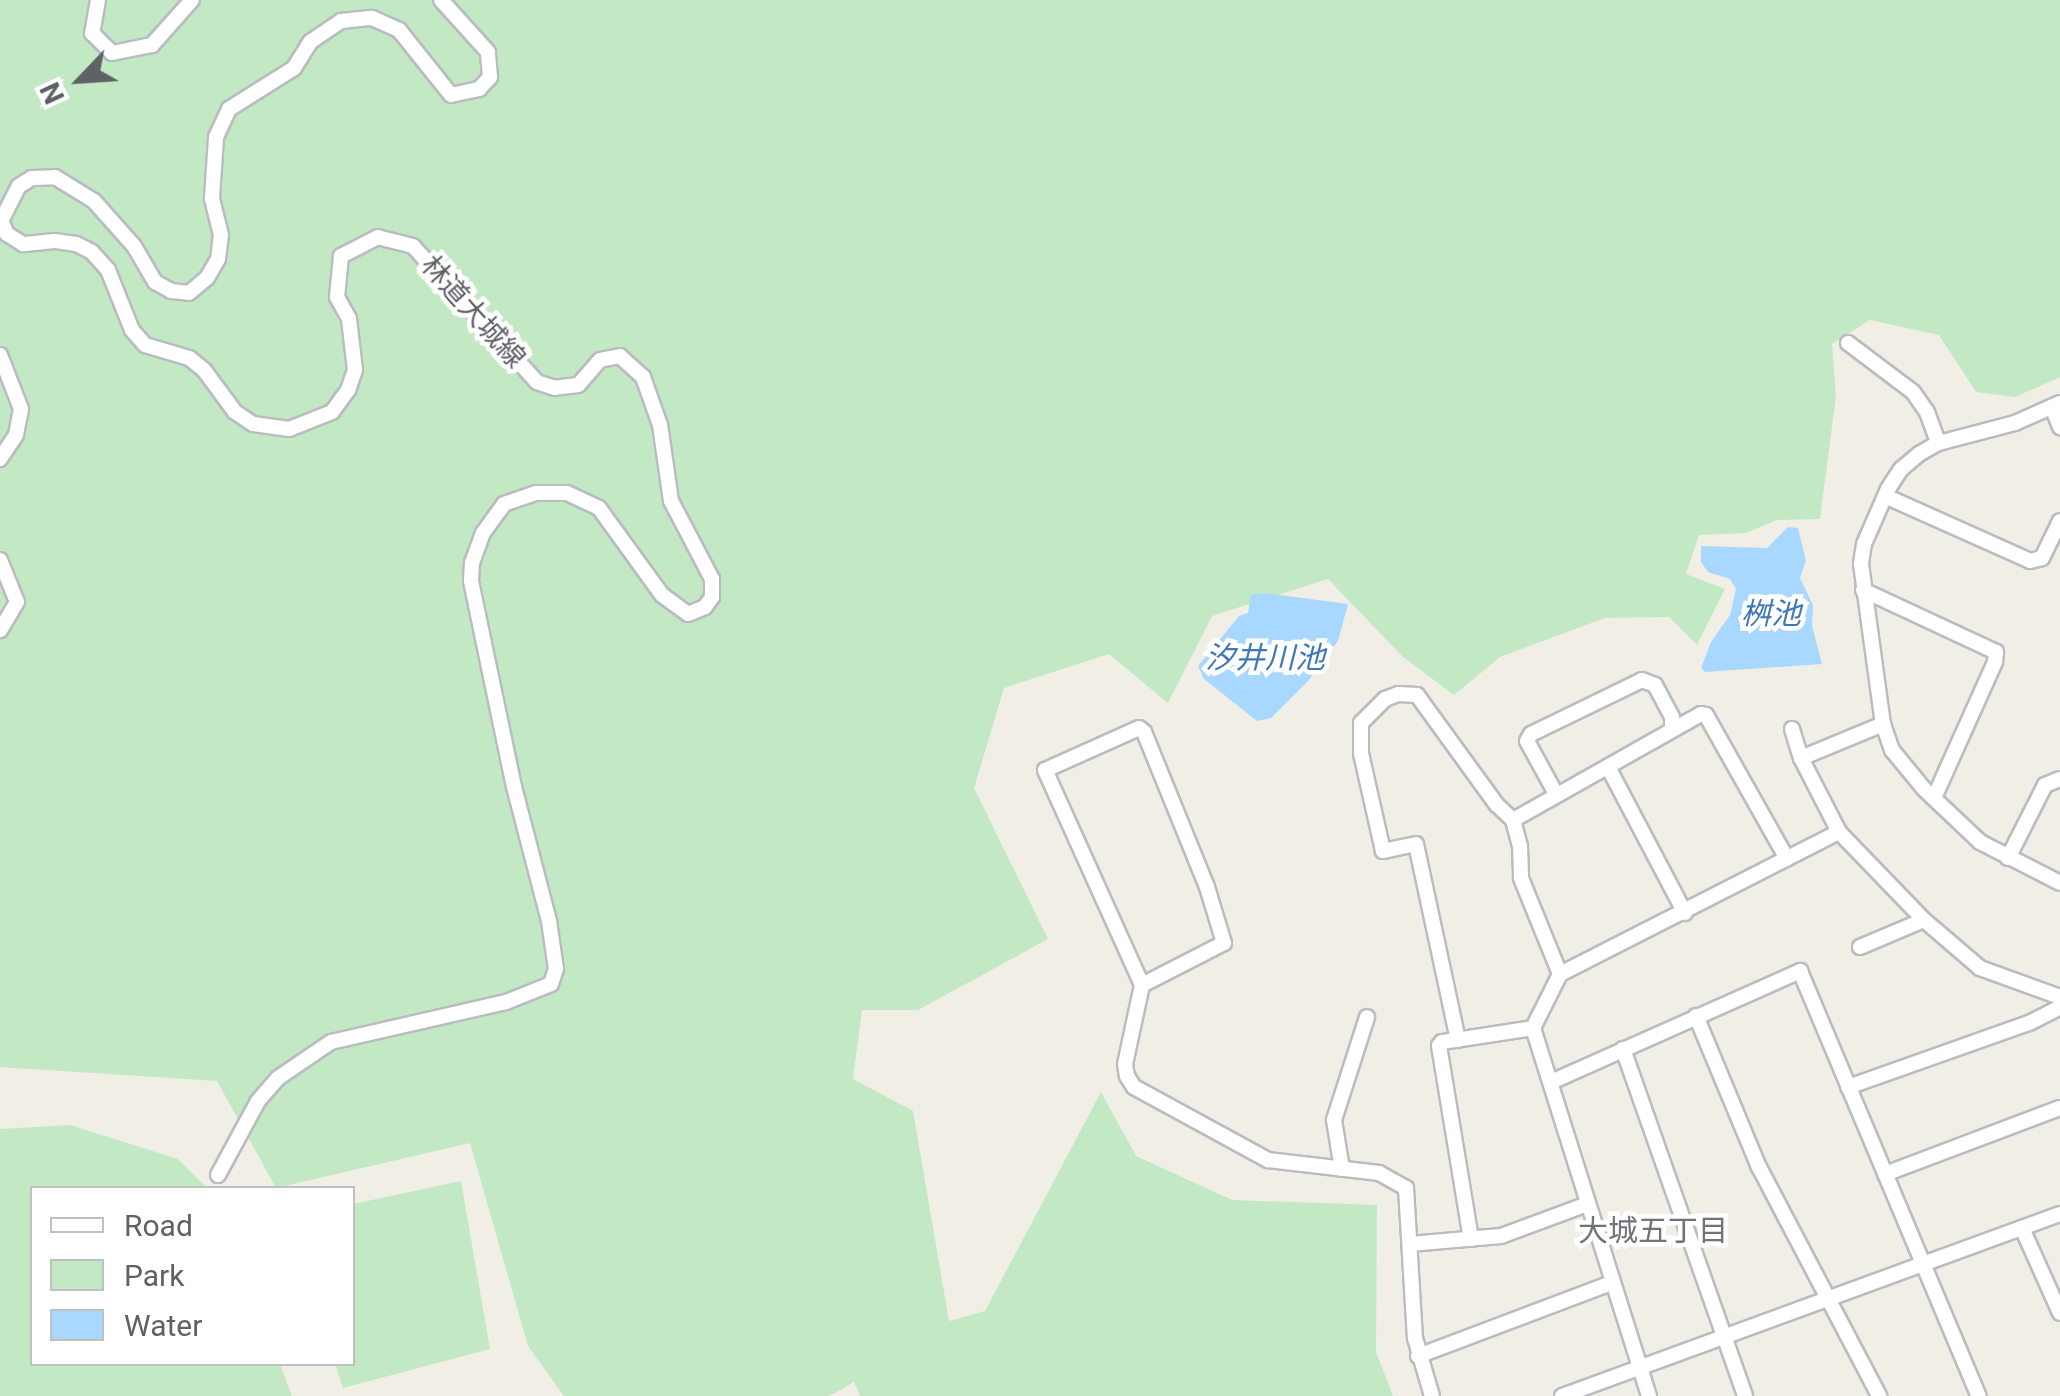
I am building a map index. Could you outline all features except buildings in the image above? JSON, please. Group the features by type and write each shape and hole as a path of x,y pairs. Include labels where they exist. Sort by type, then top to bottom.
{"street":[{"path":"98,0 92,34 112,53 152,45 192,0"},
{"name":"林道大城線","path":"218,1174 268,1090 298,1062 331,1042 506,1002 551,984 556,970 549,920 479,626 472,563 482,533 504,504 536,493 567,493 599,508 662,595 688,614 705,607 712,597 712,579 670,501 660,425 643,377 620,356 600,360 578,385 555,388 536,382 432,263 412,246 378,237 341,256 336,276 337,297 350,319 355,370 348,390 332,412 289,429 253,424 235,412 204,370 189,358 146,345 132,330 108,270 92,252 65,242 23,244 3,236 0,222 18,186 32,178 55,177 94,202 134,246 155,282 171,291 189,293 207,278 218,259 221,235 212,198 215,152 228,109 294,68 310,42 340,21 372,18 399,30 451,95 479,89 490,76 488,52 441,0"},
{"path":"1848,343 1912,392 1927,412 1938,442"},
{"path":"0,355 21,410 16,435 0,459"},
{"path":"2060,427 2056,405 2015,423 1938,442 1900,469 1864,544 1863,590 1883,724 1901,764 1980,842 2060,883"},
{"path":"1886,496 2030,561 2042,558 2060,520"},
{"path":"0,560 17,602 0,630"},
{"path":"1863,590 1996,652 1996,662 1934,798"},
{"path":"1556,794 1527,740 1530,734 1642,680 1655,684 1672,716 1672,729"},
{"path":"1458,1040 1416,844 1383,851 1361,752 1361,723 1385,699 1398,694 1417,695 1496,805 1512,820 1520,846 1521,878 1560,974"},
{"path":"1512,820 1672,729 1706,715 1787,858"},
{"path":"1801,758 1883,724"},
{"path":"1142,985 1224,943 1206,886 1144,732 1139,728 1045,770 1142,985 1125,1064 1134,1088 1268,1160 1379,1173 1406,1188 1418,1356 1432,1396"},
{"path":"1792,729 1801,758 1839,832 1924,920 1980,968 2060,997"},
{"path":"1608,767 1685,913"},
{"path":"2008,858 2045,785 2060,779"},
{"path":"1649,1396 1585,1205 1533,1028 1560,974 1839,832"},
{"path":"1860,947 1924,920"},
{"path":"1550,1082 1800,971 1979,1396"},
{"path":"1848,1086 2029,1023 2060,1006"},
{"path":"1342,1169 1334,1120 1368,1016"},
{"path":"1696,1016 1759,1167 1878,1396"},
{"path":"1471,1239 1439,1046 1533,1028"},
{"path":"1623,1049 1745,1396"},
{"path":"1885,1174 2060,1108"},
{"path":"1410,1244 1501,1236 1585,1205"},
{"path":"1562,1396 2060,1214"},
{"path":"2022,1228 2060,1313"},
{"path":"1418,1356 1611,1284"}],"green space":[{"path":"0,0 2060,0 2060,377 2015,397 1976,392 1939,335 1870,320 1832,344 1836,396 1820,519 1777,520 1746,533 1699,535 1686,574 1725,589 1697,645 1669,617 1605,618 1500,657 1454,695 1403,657 1328,579 1212,616 1168,703 1109,654 1004,688 974,788 1048,939 918,1010 862,1010 853,1079 913,1111 949,1321 985,1311 1101,1092 1136,1156 1232,1200 1377,1205 1376,1352 1393,1396 860,1396 854,1382 829,1396 564,1396 528,1346 470,1143 275,1186 217,1081 0,1067"},
{"path":"70,1125 178,1159 205,1186 30,1186 30,1366 281,1366 292,1396 0,1396 0,1129"},
{"path":"461,1181 490,1349 343,1388 336,1366 355,1366 355,1204"}],"water":[{"name":"桝池","path":"1788,527 1798,528 1806,561 1800,578 1813,605 1812,626 1822,664 1705,672 1701,668 1711,642 1730,615 1736,589 1730,579 1708,572 1701,562 1701,546 1767,548"},
{"name":"汐井川池","path":"1265,593 1348,604 1338,641 1308,681 1271,718 1257,721 1204,679 1198,666 1239,616 1248,613 1251,595"}],"district":[{"name":"大城五丁目","path":"1653,1231"}]}
